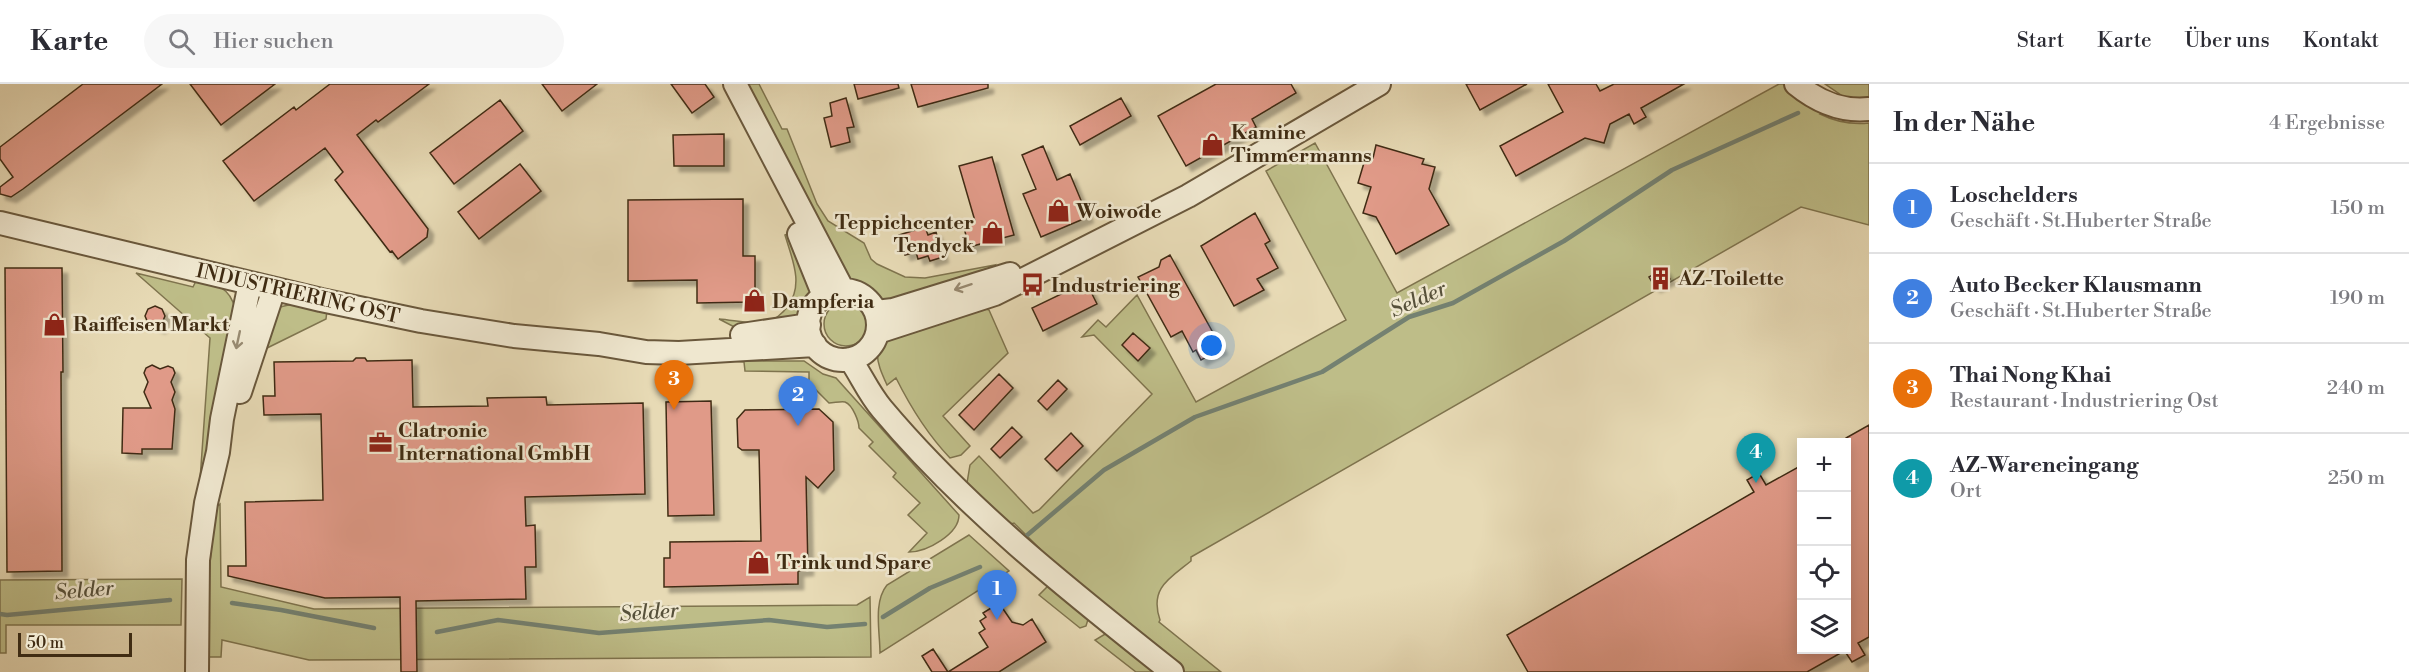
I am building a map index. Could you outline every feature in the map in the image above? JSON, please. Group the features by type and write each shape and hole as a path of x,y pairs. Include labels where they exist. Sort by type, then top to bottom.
{"street":[{"path":"735,84 784,173 833,293"},
{"path":"1172,672 1009,540 880,407 868,338 867,298 851,291 833,293 813,309 812,335 821,351 834,358 868,338 995,294 1188,196 1379,84"},
{"path":"1796,84 1813,96 1842,108 1869,109"},
{"name":"INDUSTRIERING OST","path":"0,223 274,289 421,321 514,336 599,344 627,340 812,335"},
{"path":"218,452 222,419 250,283"},
{"path":"197,672 198,560 206,503 218,452 274,289"}],"shaded area":[{"path":"743,84 759,84 782,129 787,129 817,204 828,221 864,243 871,259 877,264 905,277 925,278 995,265 985,275 883,301 863,288 849,284"},
{"path":"1779,84 1785,84 1824,111 1820,114 1826,117 1856,124 1869,123 1869,225 1801,207 1191,557 1191,561 1169,579 1159,592 1157,609 1159,622 1221,672 1182,672 1036,552 1040,549 1014,523 1004,526 966,489 970,465 979,456 1033,513 1039,510 1152,394 1094,335 1082,337 1098,320 1106,327 1137,295 1196,402 1346,320 1266,171 1315,143 1397,293"},
{"path":"1825,84 1869,84 1869,100 1847,99"},
{"path":"793,232 815,296 801,318 742,331 719,319 760,323 775,318 786,309 793,298 796,280 785,235"},
{"path":"136,273 193,287 197,279 214,284 226,291 236,310 238,320 200,480 210,338"},
{"path":"846,302 861,309 868,324 861,339 846,346 831,339 824,324 831,309"},
{"path":"297,303 327,310 326,319 263,350 272,313 280,307"},
{"path":"981,307 989,310 1008,353 943,416 970,446 961,455 950,458 920,420 896,378 887,385 878,361 879,347 889,336 898,331 900,337 912,330"},
{"path":"732,361 804,361 823,374 836,378 959,515 954,529 941,541 924,549 909,552 927,533 908,515 920,503 893,477 896,473 869,446 873,442 859,428 851,406 845,402 829,403 809,383 809,372 745,371 744,362"},
{"path":"220,504 221,587 314,609 857,605 870,597 871,657 309,660 222,640 221,657 209,657 208,584 215,508"},
{"path":"969,535 1009,571 880,653 879,608 887,585"},
{"path":"182,579 181,625 6,625 6,653 0,653 0,580"},
{"path":"1049,585 1089,616 1086,626 1080,628 1039,595"},
{"path":"1107,633 1161,672 1136,672 1095,640"}],"building":[{"path":"83,84 162,84 23,189 11,197 0,194 0,187 13,177 0,159 0,147"},
{"path":"190,84 275,84 221,125"},
{"path":"330,84 429,84 357,135 428,229 427,237 398,259 392,251 390,252 335,180 343,172 325,148 254,201 223,161 294,107 296,110"},
{"path":"542,84 597,84 562,111"},
{"path":"671,84 705,84 714,97 692,113"},
{"path":"854,84 898,84 899,88 858,99"},
{"path":"911,84 988,84 988,88 918,107"},
{"path":"1216,84 1291,84 1296,93 1252,119 1256,127 1186,166 1158,116"},
{"path":"1466,84 1527,84 1480,110"},
{"path":"1548,84 1596,84 1600,91 1614,84 1684,84 1641,108 1646,117 1634,124 1629,114 1610,124 1604,143 1585,138 1516,176 1500,146 1563,112"},
{"path":"846,98 854,127 847,128 850,142 831,147 824,118 832,116 830,103"},
{"path":"1121,98 1131,116 1080,145 1070,126"},
{"path":"500,100 523,131 454,184 430,153"},
{"path":"724,134 724,166 674,166 673,135"},
{"path":"1376,145 1424,159 1422,164 1435,167 1429,189 1449,225 1396,254 1376,217 1363,213 1371,187 1358,183 1366,156 1373,158"},
{"path":"1043,146 1057,180 1070,174 1088,217 1041,237 1023,194 1036,189 1022,155"},
{"path":"992,157 1014,235 969,247 963,224 975,221 959,166"},
{"path":"520,164 541,191 479,239 458,212"},
{"path":"743,199 743,256 755,256 755,297 750,302 697,303 697,280 628,281 628,200"},
{"path":"1255,213 1270,241 1265,244 1278,268 1257,279 1264,290 1234,306 1201,246"},
{"path":"925,227 928,235 936,232 943,257 930,261 928,256 918,259 916,252 905,255 899,235"},
{"path":"1170,255 1222,349 1201,360 1196,350 1193,352 1182,331 1171,337 1138,277 1159,267 1161,260"},
{"path":"5,268 62,268 62,571 7,572"},
{"name":"AZ-Toilette","path":"1664,268 1670,279 1655,287 1649,277"},
{"path":"1086,282 1097,304 1043,331 1032,308"},
{"path":"155,306 162,309 165,316 160,328 148,323 145,316 148,309"},
{"path":"1133,333 1150,348 1138,361 1122,345"},
{"path":"356,358 365,358 367,361 412,360 413,407 488,406 487,398 546,397 547,405 643,403 645,494 525,497 526,526 535,525 536,567 525,567 526,599 416,601 417,672 401,672 400,597 325,598 228,576 228,566 246,566 245,502 323,500 321,414 264,415 263,396 275,396 274,362 353,361"},
{"path":"152,365 160,369 168,366 173,368 175,373 171,382 175,392 172,400 175,409 172,449 142,449 142,454 122,453 123,408 151,408 144,392 148,382 144,373 146,368"},
{"path":"999,374 1013,388 974,430 959,415"},
{"path":"1058,380 1067,389 1047,410 1038,401"},
{"path":"711,401 714,515 668,516 666,402"},
{"path":"819,409 833,422 834,470 818,488 806,477 808,570 798,571 798,584 664,587 664,558 670,558 670,542 761,541 759,450 742,450 738,447 737,419 745,410"},
{"path":"1869,425 1869,637 1858,643 1865,655 1852,662 1847,654 1851,654 1851,438 1846,438"},
{"path":"1012,427 1022,437 1000,458 991,449"},
{"path":"1071,433 1083,446 1057,471 1045,459"},
{"path":"1797,468 1797,654 1839,654 1807,672 1528,672 1507,635 1754,492 1747,480 1759,473 1766,485"},
{"path":"999,603 1012,622 1023,625 1032,619 1046,642 999,672 948,672 988,647 979,633 985,629 980,621 986,617 983,613"},
{"path":"933,649 948,672 932,672 922,656"}],"waterway":[{"name":"Selder","path":"1025,537 1104,470 1195,417 1322,372 1409,317 1453,303 1564,241 1672,170 1798,113"},
{"name":"Selder","path":"883,617 930,588 980,567"},
{"name":"Selder","path":"0,614 170,600"},
{"name":"Selder","path":"232,603 374,628"},
{"name":"Selder","path":"437,632 498,620 599,633 769,620 827,627 865,624"}],"place":[{"name":"Kamine Timmermanns","path":"1213,144"},
{"name":"Woiwode","path":"1058,211"},
{"name":"Teppichcenter Tendyck","path":"992,233"},
{"name":"AZ-Toilette","path":"1660,278"},
{"name":"Industriering","path":"1033,285"},
{"name":"Dampferia","path":"754,301"},
{"name":"Raiffeisen Markt","path":"55,324"},
{"name":"Thai Nong Khai","path":"674,410"},
{"name":"Auto Becker Klausmann","path":"798,426"},
{"name":"Clatronic International GmbH","path":"380,442"},
{"name":"AZ-Wareneingang","path":"1756,483"},
{"name":"Trink und Spare","path":"759,562"},
{"name":"Loschelders","path":"997,620"}]}
